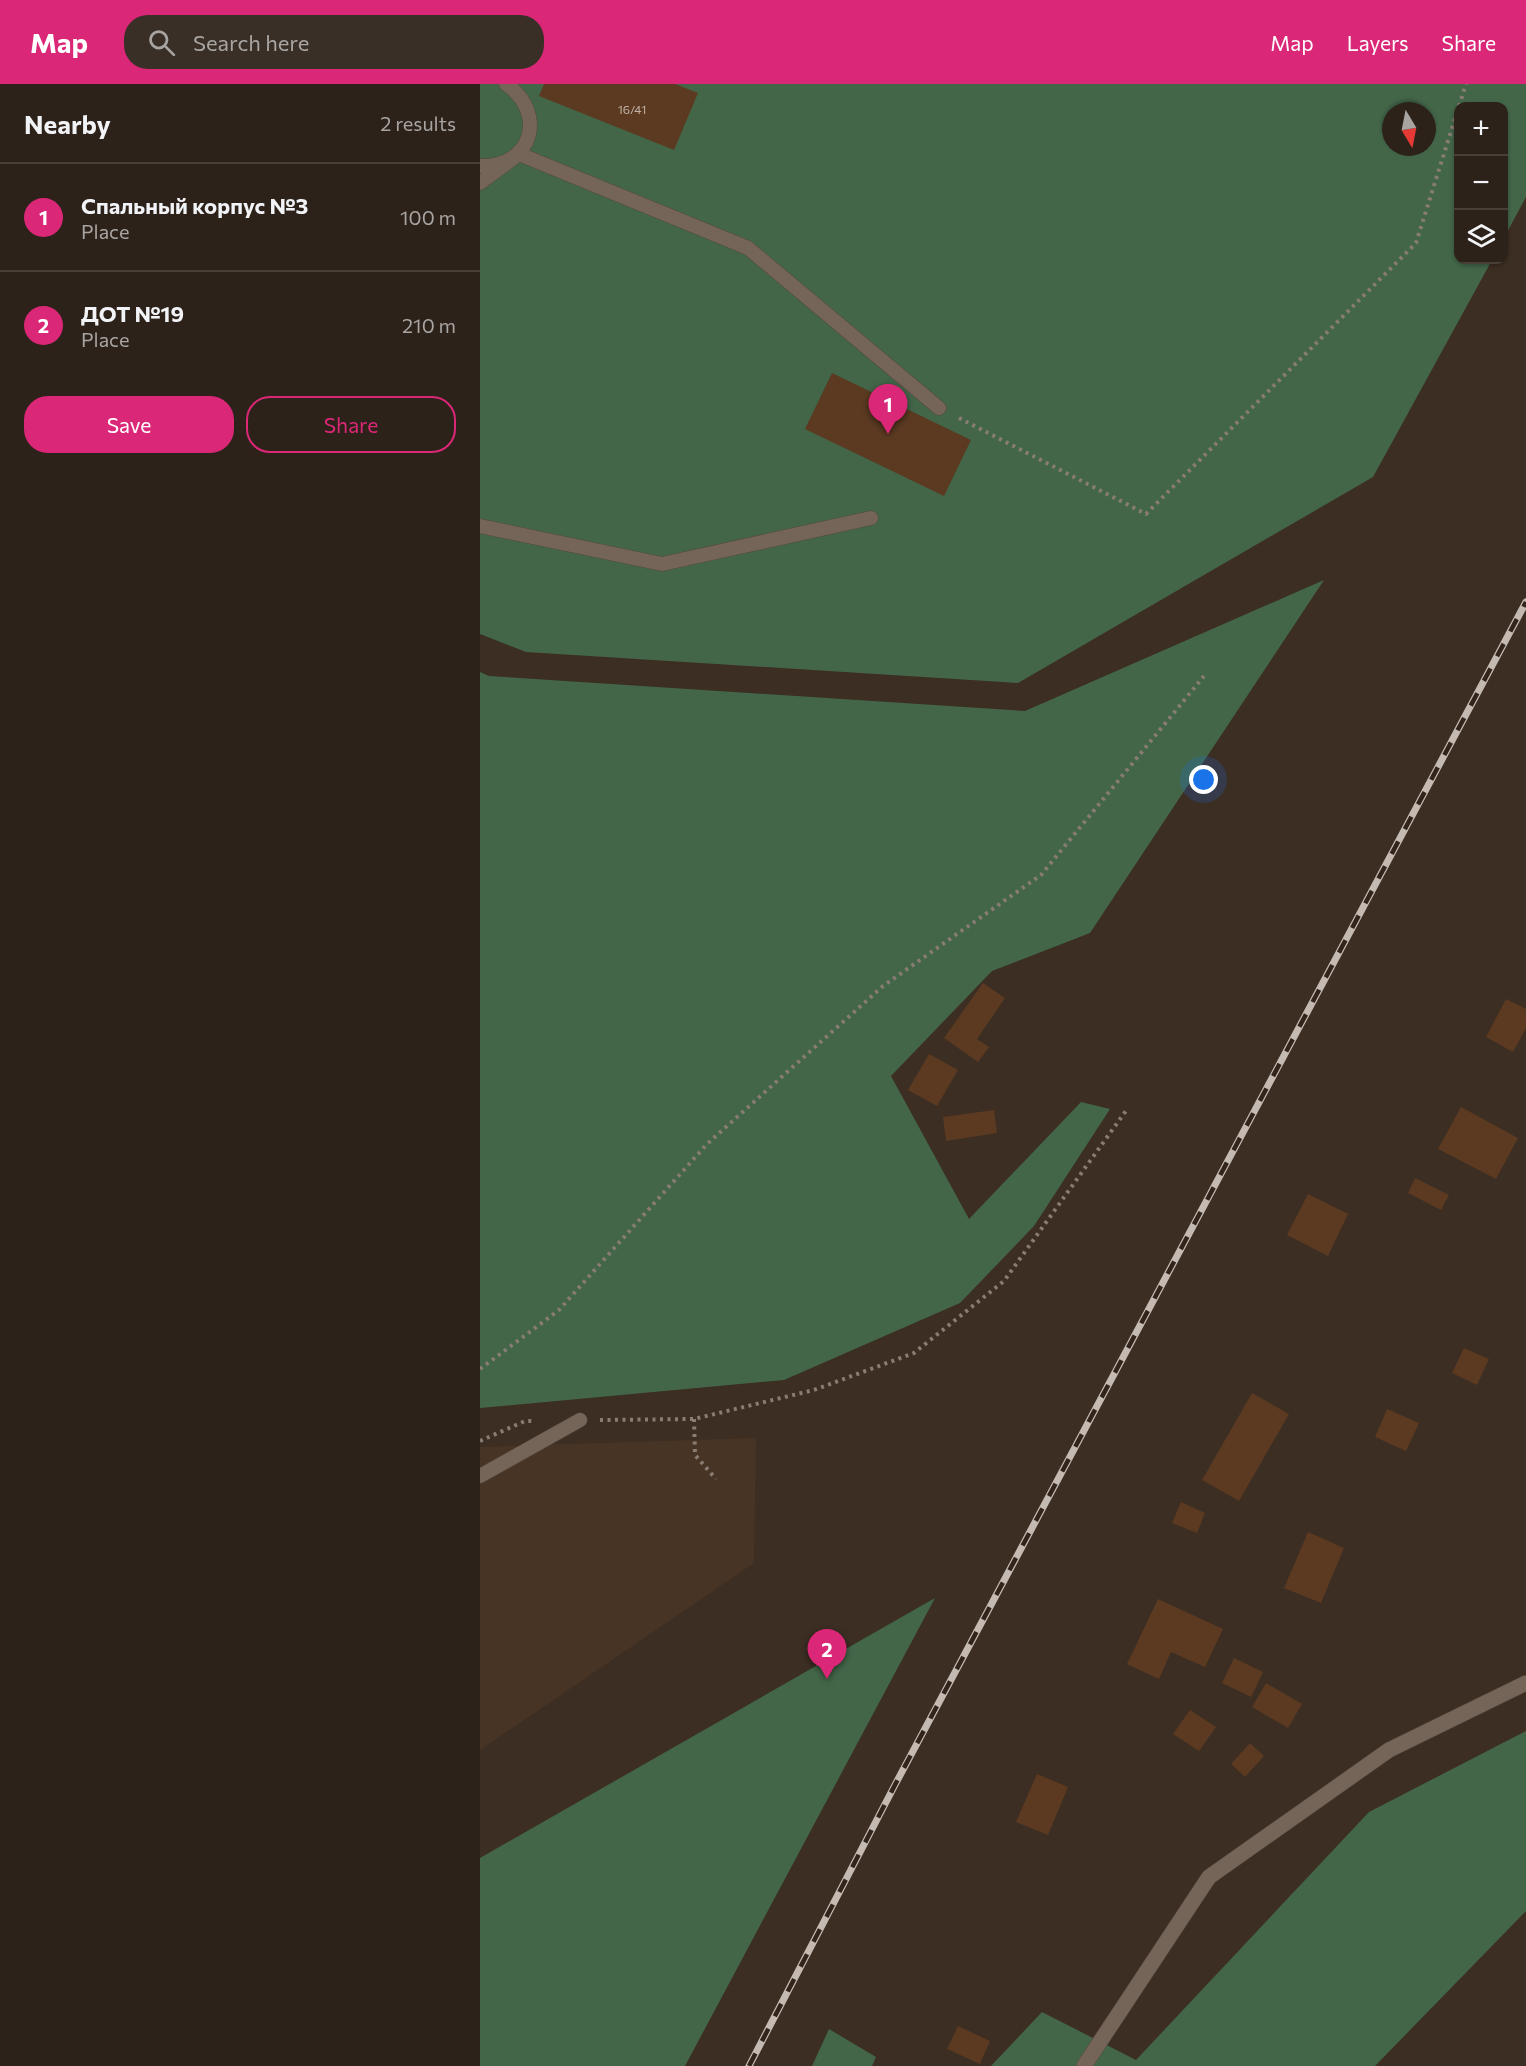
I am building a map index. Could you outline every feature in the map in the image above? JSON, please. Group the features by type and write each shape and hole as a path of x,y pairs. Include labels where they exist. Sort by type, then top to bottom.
{"street":[{"path":"1084,2066 1209,1876 1389,1750 1526,1683"}],"lane":[{"path":"480,183 519,154 527,142 531,129 530,115 522,97 506,84"},
{"path":"519,154 748,248 939,408"},
{"path":"480,166 493,167 507,162"},
{"path":"480,526 662,564 871,518"},
{"path":"480,1476 580,1420"}],"path":[{"path":"1461,102 1466,84"},
{"path":"939,408 1146,514 1416,243 1454,124"},
{"path":"480,1369 559,1310 707,1144 883,986 1041,875 1204,676"},
{"path":"580,1420 694,1419 814,1390 914,1353 1004,1281 1128,1108"},
{"path":"694,1419 695,1455 716,1479"},
{"path":"480,1441 525,1421 536,1421"}],"shaded area":[{"path":"756,1438 754,1563 480,1750 480,1447"}],"green space":[{"path":"480,84 1526,84 1526,197 1508,231 1508,102 1454,102 1454,264 1490,264 1373,477 1018,683 526,652 480,634"},
{"path":"1324,580 1090,933 992,971 891,1076 969,1219 1081,1102 1110,1109 1034,1226 960,1303 784,1380 480,1408 480,672 489,676 1025,711"},
{"path":"935,1598 685,2066 480,2066 480,1858"},
{"path":"1526,1731 1526,1911 1375,2066 991,2066 1042,2012 1136,2060 1369,1812"},
{"path":"829,2029 876,2057 872,2066 812,2066"}],"building":[{"path":"544,84 675,84 698,93 674,150 539,96"},
{"path":"832,373 971,440 944,496 805,429"},
{"path":"983,983 1005,998 977,1039 989,1047 978,1062 944,1038"},
{"path":"1506,999 1526,1009 1526,1028 1513,1052 1486,1037"},
{"path":"929,1054 958,1070 937,1106 908,1090"},
{"path":"1461,1107 1518,1138 1496,1179 1438,1149"},
{"path":"994,1110 997,1133 946,1141 943,1117"},
{"path":"1415,1178 1449,1195 1441,1210 1408,1193"},
{"path":"1308,1194 1348,1214 1328,1256 1287,1235"},
{"path":"1464,1348 1489,1359 1477,1385 1452,1373"},
{"path":"1252,1393 1289,1414 1239,1501 1202,1480"},
{"path":"1387,1409 1419,1423 1406,1451 1375,1437"},
{"path":"1181,1502 1205,1513 1197,1533 1172,1523"},
{"path":"1308,1532 1344,1548 1321,1603 1284,1588"},
{"path":"1158,1599 1223,1629 1205,1667 1171,1652 1159,1679 1127,1664"},
{"path":"1234,1658 1263,1672 1251,1697 1222,1683"},
{"path":"1266,1683 1302,1704 1288,1728 1252,1707"},
{"path":"1190,1710 1216,1727 1199,1751 1173,1734"},
{"path":"1250,1743 1264,1756 1245,1777 1231,1764"},
{"path":"1037,1774 1068,1787 1048,1835 1016,1822"},
{"path":"958,2026 990,2041 980,2064 947,2049"}],"railway":[{"path":"749,2066 897,1781 1526,602"}],"place":[{"name":"Спальный корпус №3","path":"888,434"},
{"name":"ДОТ №19","path":"827,1679"}]}
